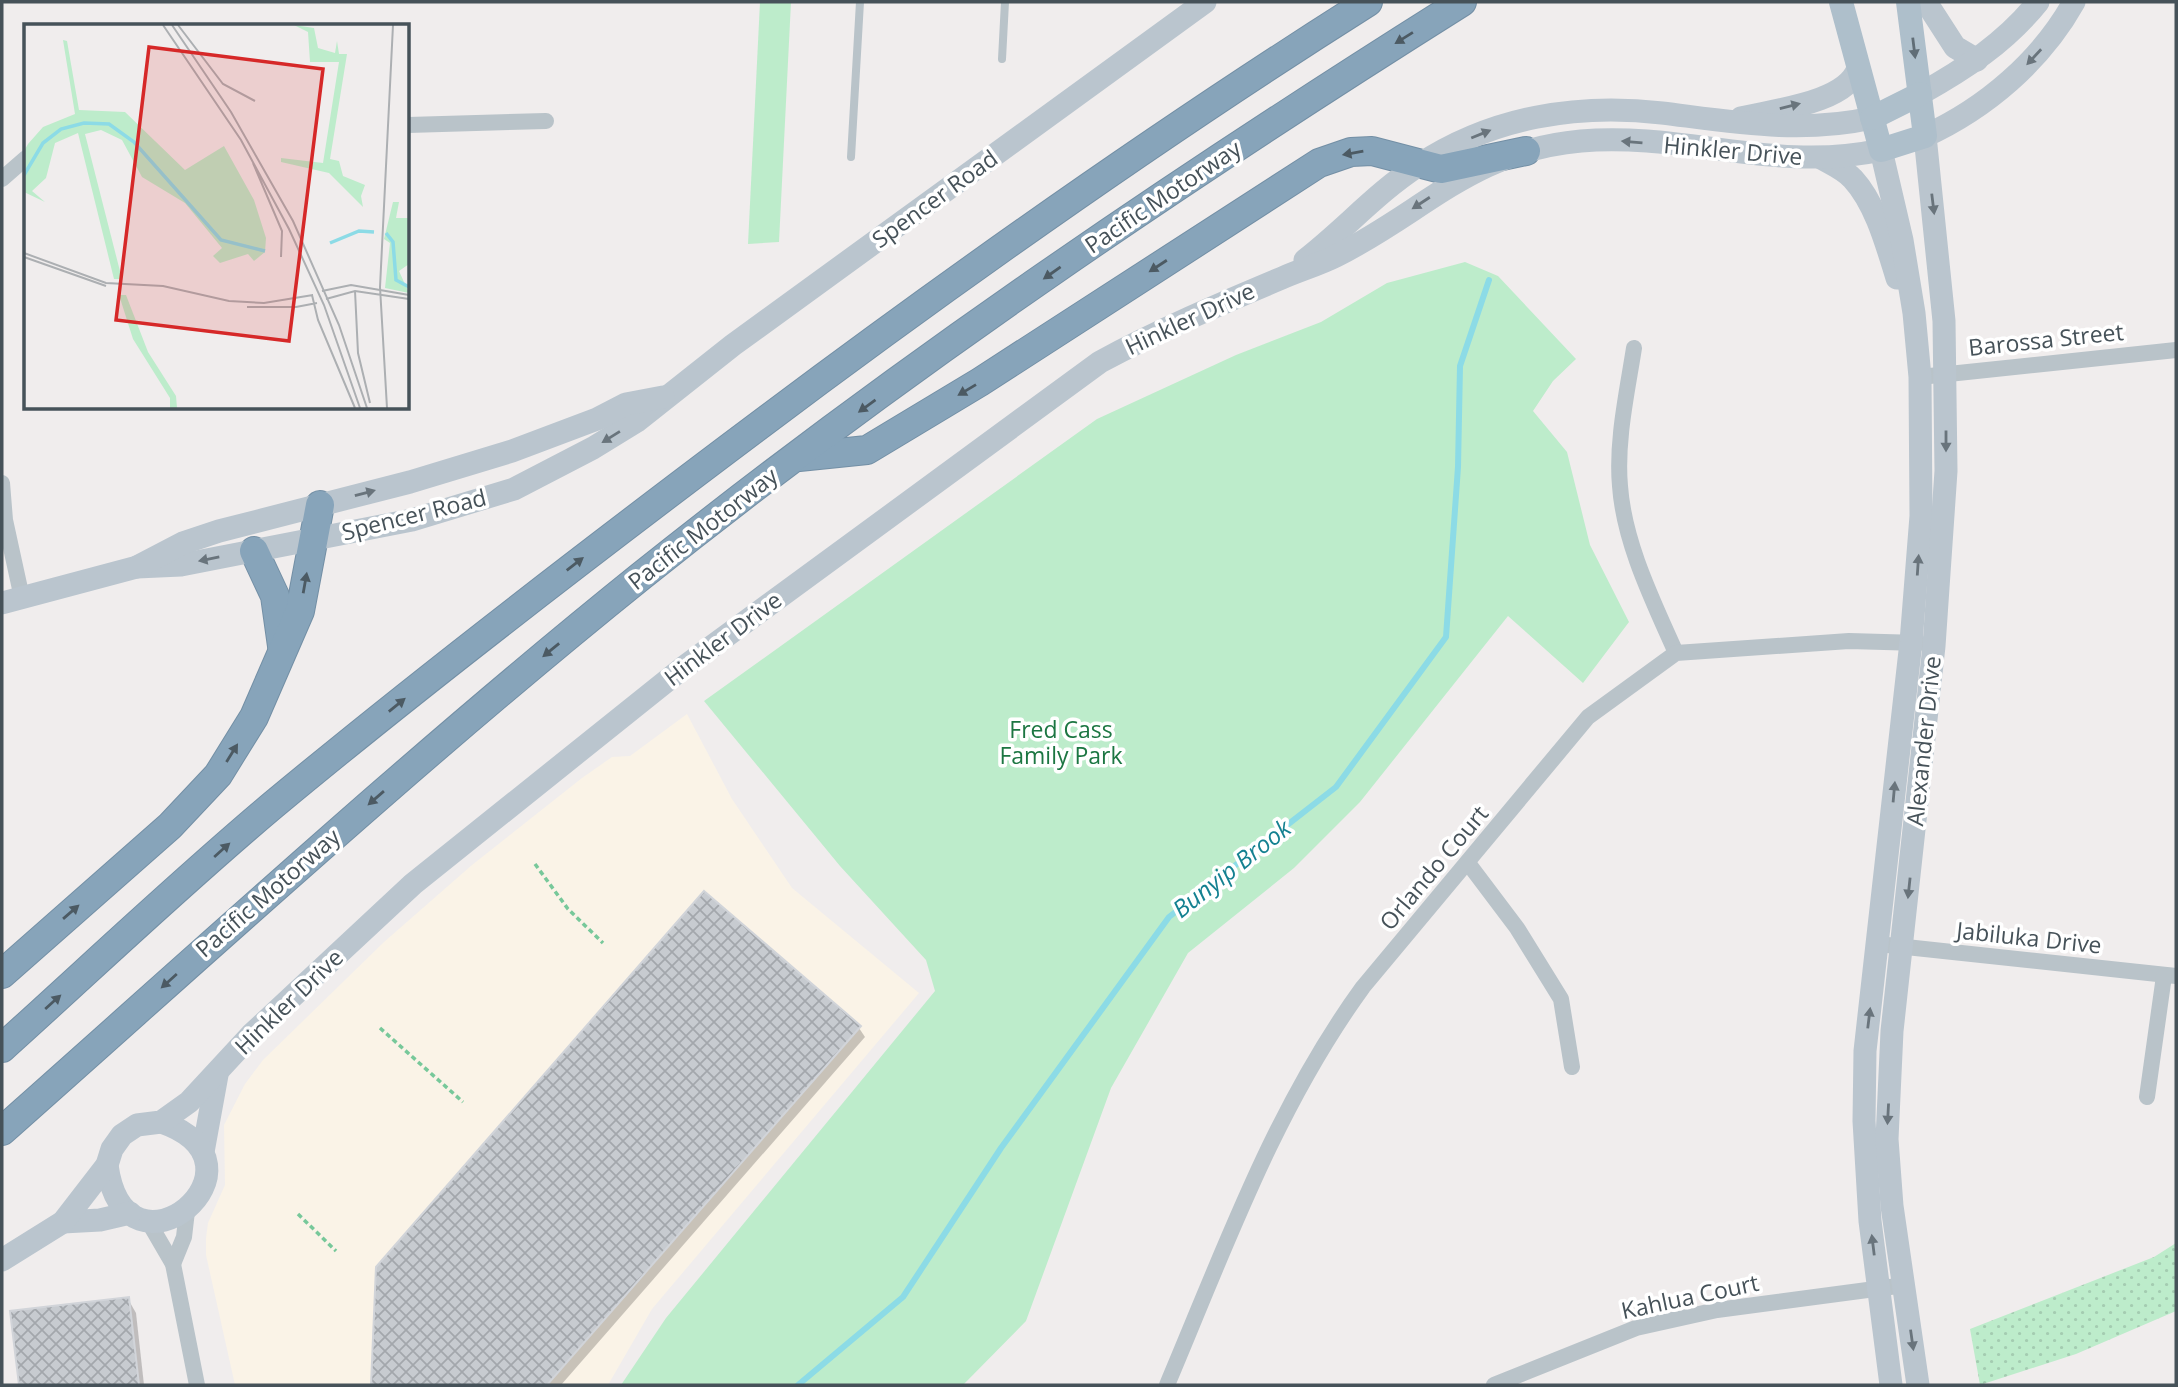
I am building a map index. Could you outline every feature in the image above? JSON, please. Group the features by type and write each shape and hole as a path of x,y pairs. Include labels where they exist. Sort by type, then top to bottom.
{"highway":[{"name":"Pacific Motorway","path":"2,1048 271,807 576,563 896,323 1062,204 1229,90 1368,2"},
{"name":"Pacific Motorway","path":"2,1131 283,879 465,721 643,575 797,457 1113,231 1292,109 1462,2"},
{"path":"797,457 867,450 981,382 1319,163 1364,150 1391,154 1441,169 1526,151"},
{"path":"2,974 197,801 218,775 254,717 282,646 300,611 320,505"},
{"path":"254,551 275,596 282,646"}],"main road":[{"path":"1841,2 1881,150"},
{"name":"Alexander Drive","path":"1908,2 1925,136"},
{"name":"Hinkler Drive","path":"1872,118 1920,94"},
{"name":"Hinkler Drive","path":"1881,150 1925,136"}],"street":[{"name":"Spencer Road","path":"12,600 138,567 181,565 412,520 514,489 593,448 637,421 666,396 1205,2"},
{"path":"1926,2 1955,47 1977,60"},
{"name":"Hinkler Drive","path":"1920,94 1977,60 2012,32 2038,2"},
{"name":"Hinkler Drive","path":"1925,136 1954,121 2013,78 2042,48 2074,2"},
{"path":"1724,122 1826,96 1851,81 1858,68"},
{"name":"Hinkler Drive","path":"1283,277 1419,164 1500,127 1556,113 1620,110 1724,122 1807,127 1872,118"},
{"path":"410,125 546,121"},
{"name":"Alexander Drive","path":"1891,1385 1870,1221 1864,1121 1865,1051 1946,471 1942,282 1925,136"},
{"name":"Hinkler Drive","path":"2,1260 63,1222 107,1165 112,1149 122,1135 136,1125 161,1122 189,1102 217,1075 251,1035 413,884 684,667 1092,367 1174,324 1348,249 1462,176 1526,151 1583,141 1621,141 1776,158 1821,158 1881,150"},
{"name":"Alexander Drive","path":"1881,150 1902,240 1920,377 1922,644 1903,947 1892,1031 1887,1139 1892,1206 1918,1385"},
{"path":"1821,158 1854,180 1875,217 1892,262 1917,349"},
{"path":"2,179 24,160"},
{"path":"1634,348 1619,460 1622,507 1656,609 1676,653 1849,641 1922,644"},
{"name":"Barossa Street","path":"1920,377 2176,350"},
{"name":"Spencer Road","path":"138,567 183,543 219,531 512,451 597,419 626,404 666,396"},
{"path":"2,483 12,600"},
{"name":"Orlando Court","path":"1167,1385 1263,1157 1298,1086 1328,1035 1363,987 1588,717 1676,653"},
{"path":"1468,863 1517,928 1561,999 1572,1067"},
{"name":"Jabiluka Drive","path":"1878,944 2170,976"},
{"path":"2147,1097 2170,976"},
{"name":"Hinkler Drive","path":"63,1222 139,1217 169,1220 187,1211 198,1199 205,1184 206,1169 202,1152 217,1075"},
{"path":"161,1122 183,1129 202,1152"},
{"path":"107,1165 110,1190 139,1217 173,1264 197,1385"},
{"path":"173,1264 184,1237 187,1211"},
{"name":"Kahlua Court","path":"1493,1385 1636,1328 1717,1310 1905,1285"}],"lane":[{"path":"851,156 860,2"},
{"path":"1002,59 1005,2"}],"path":[{"path":"535,863 568,909 603,943"},
{"path":"380,1028 463,1102"},
{"path":"298,1214 336,1251"}],"shaded area":[{"path":"687,714 732,799 792,888 919,993 652,1309 608,1385 235,1385 206,1255 206,1238 208,1223 225,1185 224,1125 245,1084 263,1060 384,942 472,865 582,778 612,757 630,756"}],"green space":[{"path":"760,2 791,2 779,242 748,244"},
{"name":"Fred Cass Family Park","path":"1465,262 1498,276 1576,359 1553,381 1533,411 1567,452 1590,545 1629,622 1583,683 1508,616 1360,802 1294,868 1188,953 1111,1088 1026,1321 963,1385 621,1385 666,1318 935,991 926,960 840,866 704,701 1097,419 1236,355 1321,322 1387,283"},
{"path":"2176,1243 2176,1311 2076,1354 1980,1385 1970,1329 2154,1257"}],"building":[{"path":"704,891 861,1026 547,1385 371,1385 376,1267"},
{"path":"129,1297 139,1385 19,1385 10,1311"}],"waterway":[{"name":"Bunyip Brook","path":"798,1385 903,1297 1001,1148 1169,917 1336,787 1446,637 1458,467 1460,366 1489,280"}]}
